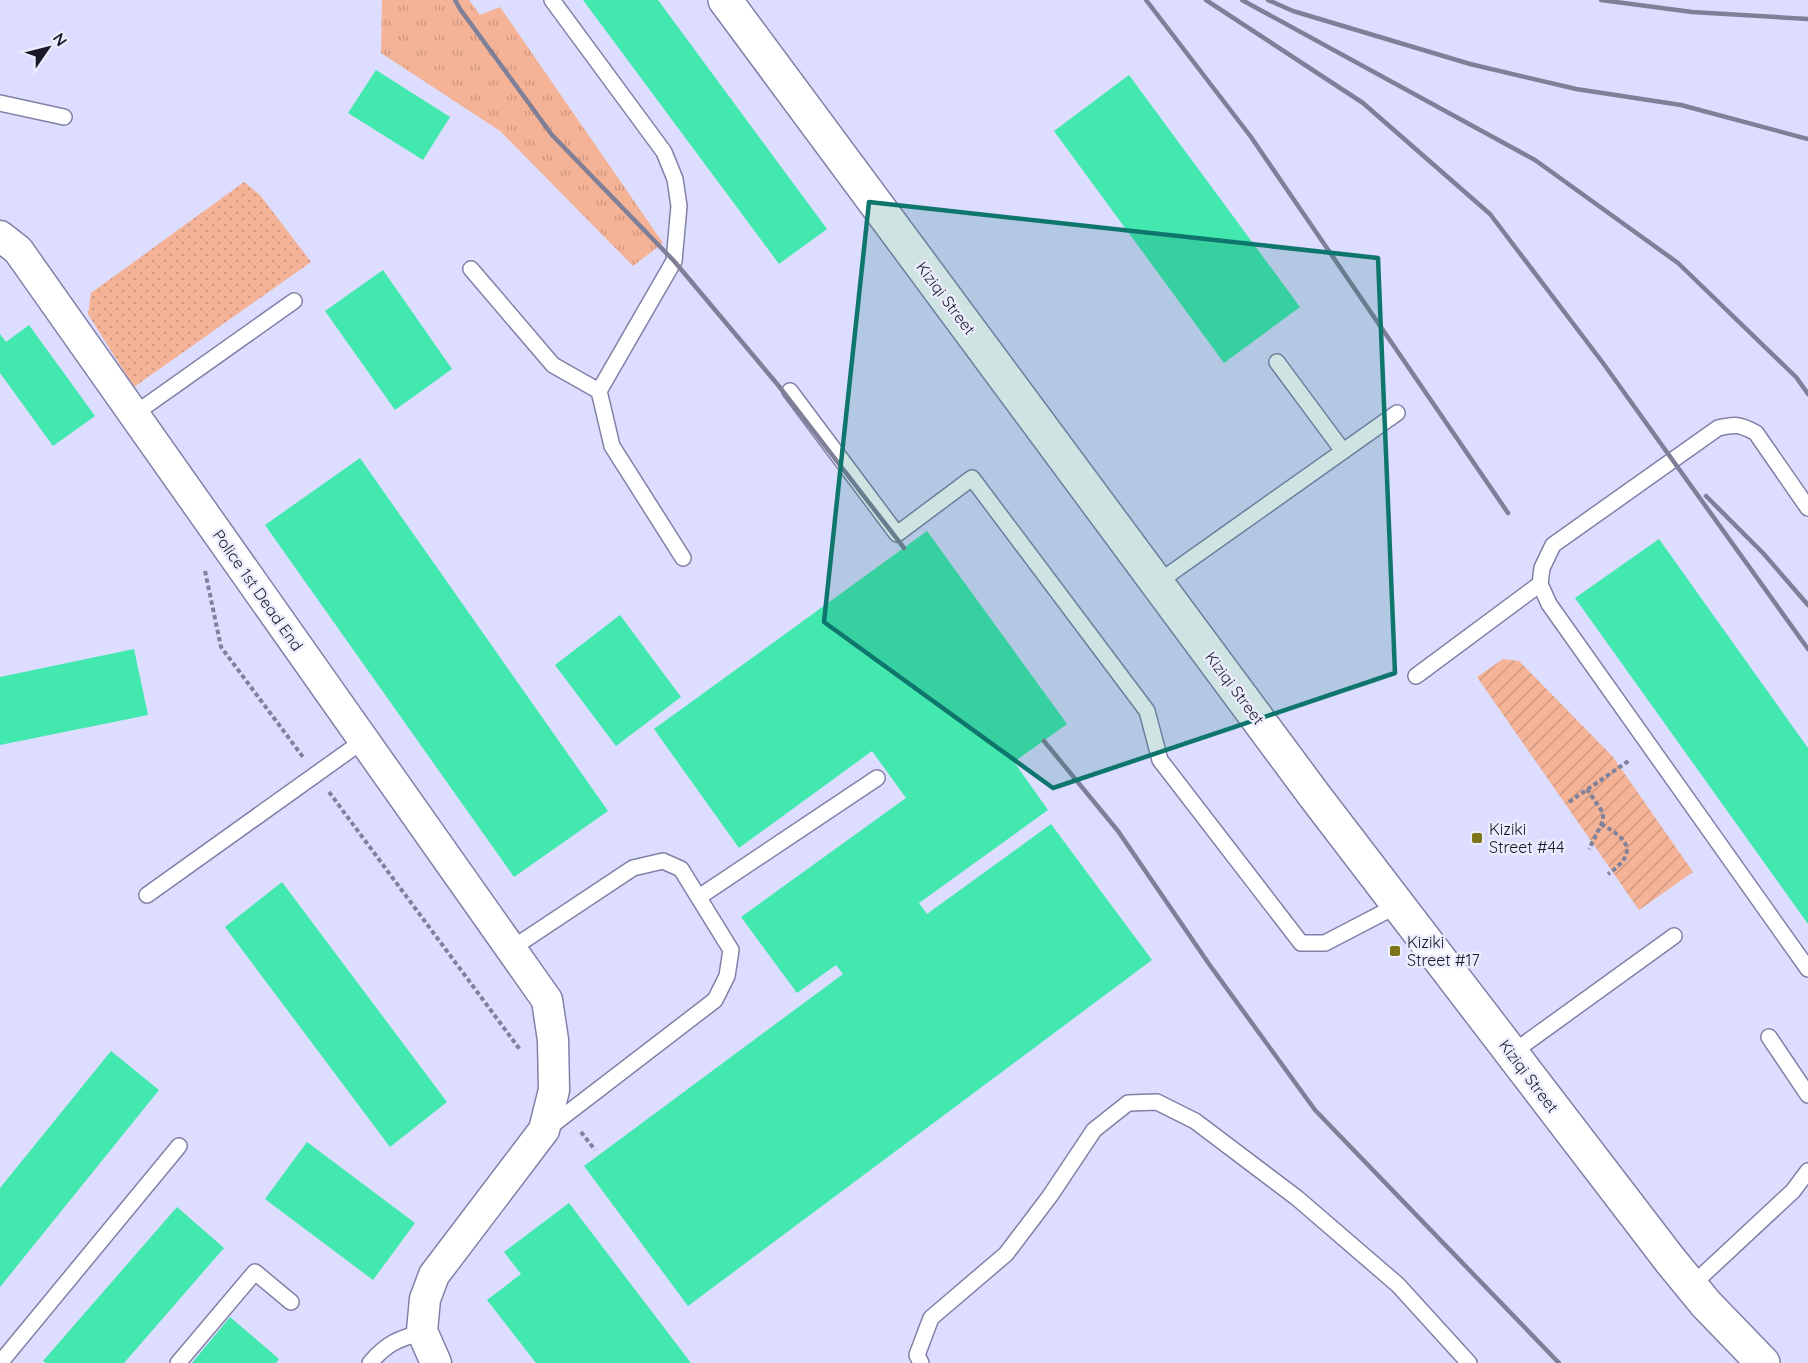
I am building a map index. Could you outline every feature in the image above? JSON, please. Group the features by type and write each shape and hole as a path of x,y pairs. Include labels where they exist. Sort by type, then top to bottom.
{"street":[{"name":"Kiziqi Street","path":"724,0 1314,795 1691,1286 1763,1363"},
{"name":"Police 1st Dead End","path":"0,236 18,250 548,1000 553,1040 555,1113"},
{"path":"436,1363 423,1332 425,1299 434,1275 555,1113"}],"lane":[{"path":"552,0 664,152 675,179 679,206 674,261 599,391 612,446 683,558"},
{"path":"0,103 64,117"},
{"path":"471,268 553,365 599,391"},
{"path":"133,415 294,301"},
{"path":"1277,362 1343,451"},
{"path":"790,391 897,534 972,478 1147,711 1160,759 1301,942 1325,943 1398,905"},
{"path":"1157,583 1397,413"},
{"path":"1808,508 1756,433 1733,424 1718,428 1553,545 1542,568 1540,584 1549,604 1808,969"},
{"path":"1416,676 1540,584"},
{"path":"147,895 364,740"},
{"path":"699,897 877,778"},
{"path":"511,949 633,868 663,861 681,869 731,950 727,976 715,1000 555,1113"},
{"path":"1512,1053 1674,936"},
{"path":"1769,1037 1808,1095"},
{"path":"921,1363 918,1355 931,1318 1006,1254 1050,1196 1094,1130 1128,1103 1157,1102 1195,1121 1297,1198 1398,1285 1469,1363"},
{"path":"1,1363 179,1146"},
{"path":"1691,1286 1793,1191 1808,1171"},
{"path":"178,1363 255,1272 291,1302"},
{"path":"370,1363 382,1349 401,1339 423,1332"}],"path":[{"path":"205,570 221,647 306,762"},
{"path":"1569,802 1650,746"},
{"path":"1587,789 1603,813 1601,824 1589,849"},
{"path":"328,790 555,1113 595,1150"},
{"path":"1601,824 1616,832 1626,843 1627,856 1622,864 1608,874"}],"highlighted area":[{"path":"869,202 1378,258 1395,673 1053,788 824,622"}],"green space":[{"path":"382,0 469,0 480,15 500,7 663,243 633,266 500,131 381,53"},
{"path":"244,182 260,195 311,262 134,387 88,314 91,293"},
{"path":"1503,659 1519,661 1613,757 1693,872 1639,910 1477,677"}],"building":[{"path":"583,0 658,0 827,229 779,264"},
{"path":"376,70 450,117 423,160 348,113"},
{"path":"1129,75 1300,307 1224,363 1054,131"},
{"path":"383,270 452,369 395,410 325,311"},
{"path":"29,325 95,416 53,446 0,373 0,334 6,342"},
{"path":"360,458 608,811 514,877 265,525"},
{"path":"927,531 1067,724 1014,762 1048,810 919,903 927,914 1051,824 1152,960 688,1306 584,1166 843,974 836,965 797,993 741,917 906,798 872,751 739,848 654,729"},
{"path":"1659,539 1808,748 1808,924 1575,598"},
{"path":"620,615 681,697 616,746 555,665"},
{"path":"134,649 148,715 0,745 0,677"},
{"path":"282,882 447,1102 390,1147 225,927"},
{"path":"111,1051 159,1090 0,1287 0,1188"},
{"path":"307,1142 415,1223 373,1280 265,1199"},
{"path":"569,1203 691,1363 536,1363 487,1300 521,1274 504,1252"},
{"path":"177,1207 224,1248 124,1363 46,1363 43,1361"},
{"path":"230,1317 279,1359 276,1363 192,1363"}],"railway":[{"path":"455,0 552,135 674,261 778,385 904,548"},
{"path":"1146,0 1251,137 1508,513"},
{"path":"1206,0 1363,103 1490,214 1603,363 1808,649"},
{"path":"1242,0 1535,160 1678,263 1796,377 1808,394"},
{"path":"1268,0 1293,11 1470,64 1576,89 1681,105 1808,139"},
{"path":"1601,0 1692,12 1808,19"},
{"path":"1706,496 1763,553 1808,605"},
{"path":"1044,741 1118,831 1209,964 1315,1110 1559,1363"}],"place":[{"name":"Kiziki Street #44","path":"1477,838"},
{"name":"Kiziki Street #17","path":"1395,951"}]}
